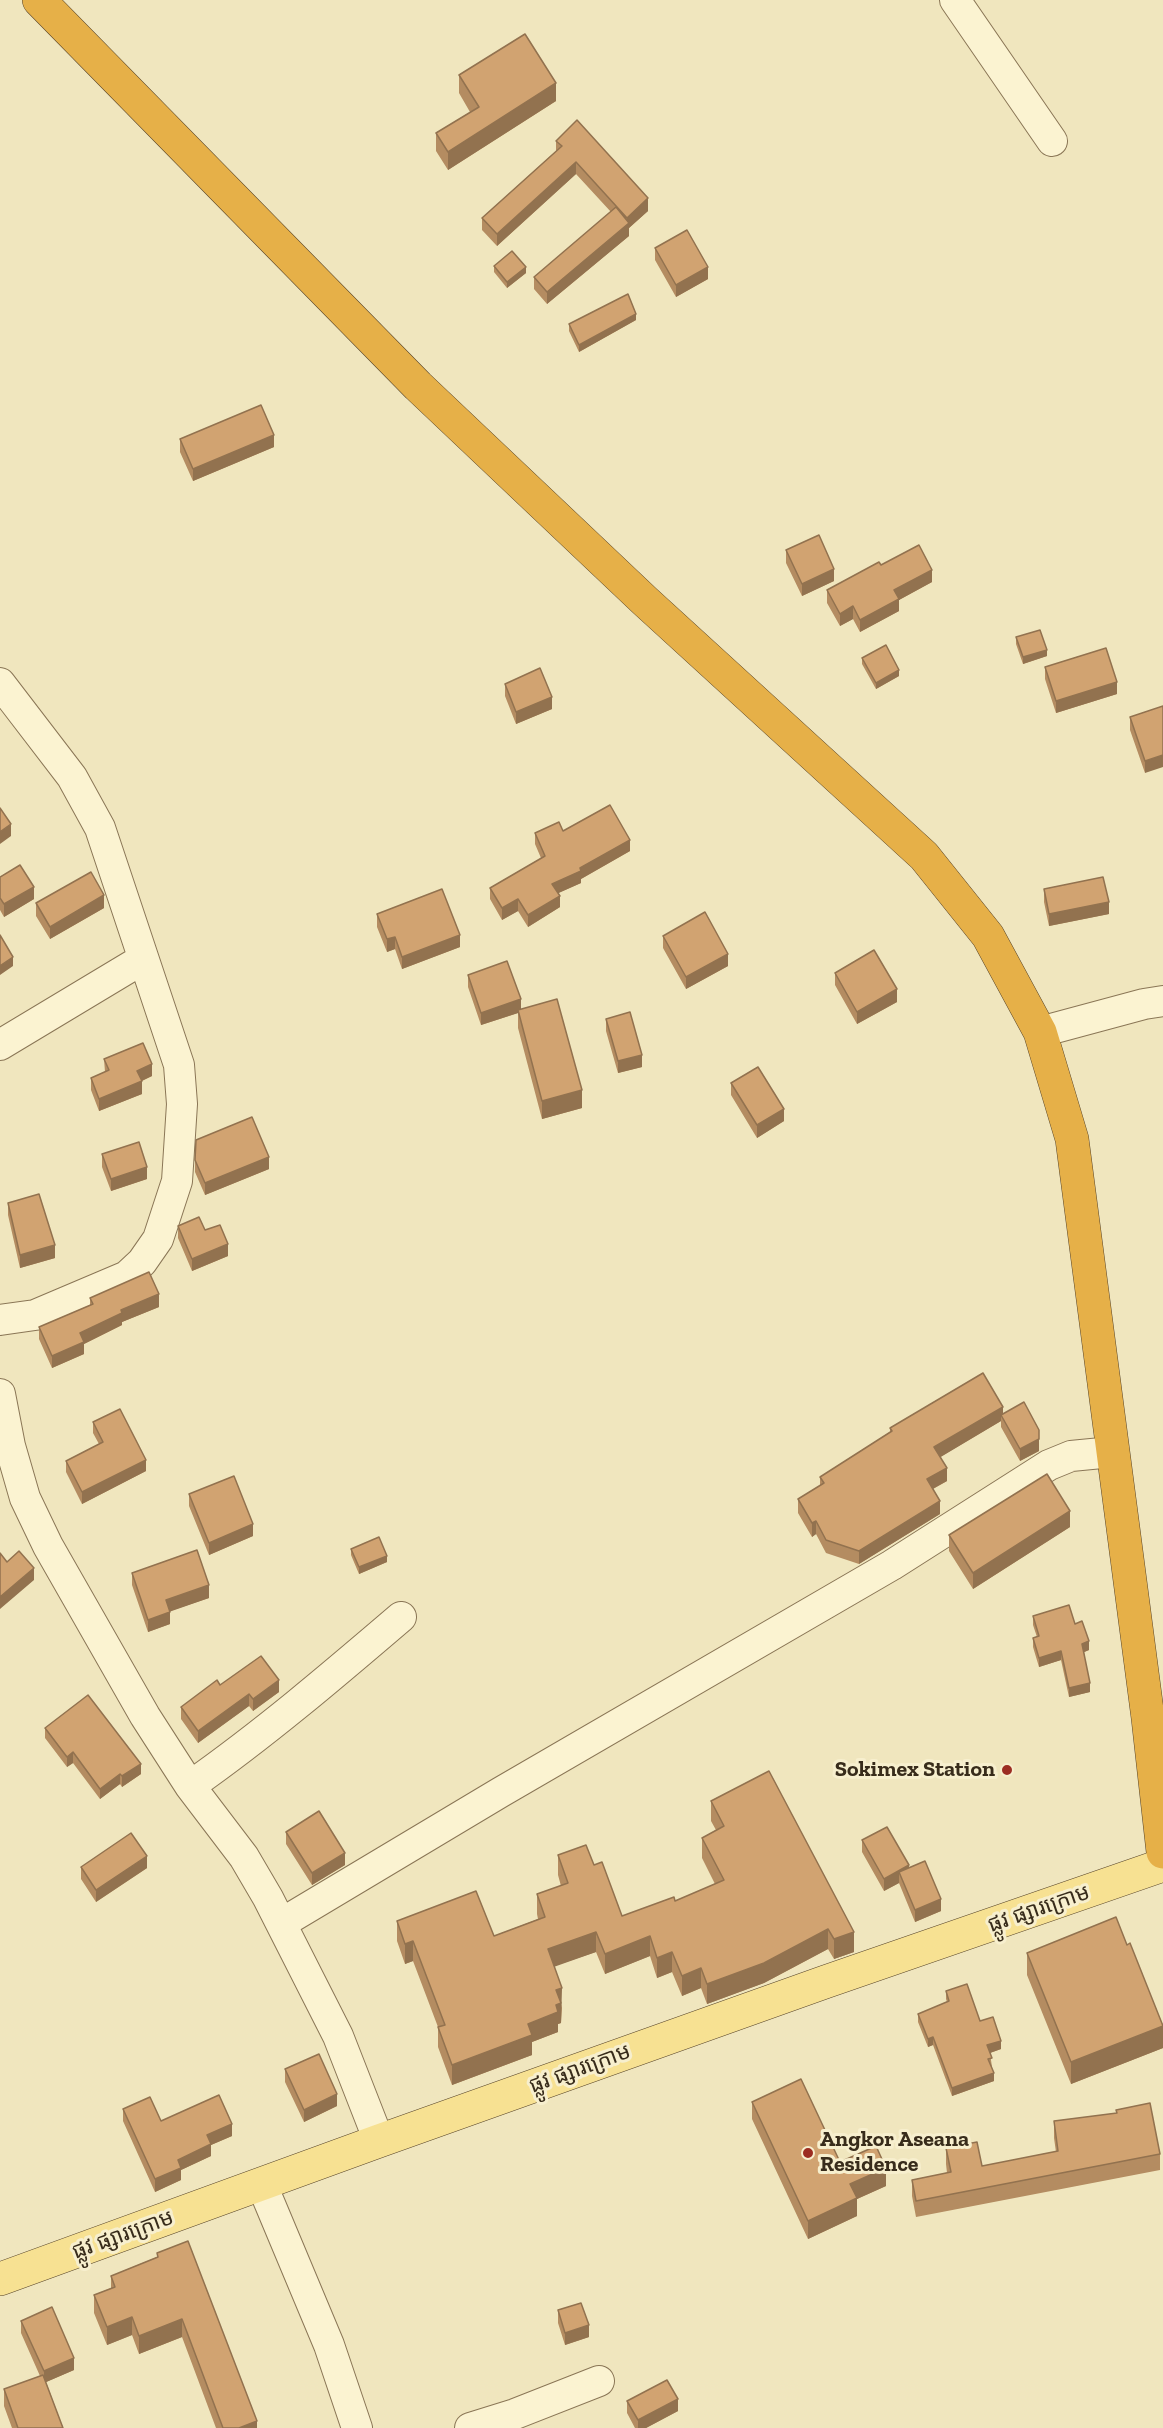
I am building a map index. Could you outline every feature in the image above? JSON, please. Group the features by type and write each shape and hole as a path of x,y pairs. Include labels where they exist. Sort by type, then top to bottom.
{"highway":[{"path":"39,0 418,386 654,609 924,856 988,936 1040,1032 1072,1139 1148,1718 1163,1852"}],"main road":[{"name":"ផ្លូវ ផ្សារក្រោម","path":"0,2279 825,1982 1163,1865"}],"street":[{"path":"955,0 1052,141"},
{"path":"0,683 72,777 100,828 179,1065 182,1104 177,1181 158,1239 142,1262 127,1276 35,1315 0,1320"},
{"path":"0,1045 143,959"},
{"path":"1040,1032 1143,1004 1163,1001"},
{"path":"0,1394 10,1446 25,1498 48,1546 145,1716 190,1786 244,1857 282,1923 338,2036 379,2141"},
{"path":"282,1923 501,1791 891,1565 1049,1465 1071,1455 1112,1452"},
{"path":"190,1786 245,1747 298,1705 401,1617"},
{"path":"262,2185 329,2345 357,2428"},
{"path":"470,2428 515,2414 599,2381"}],"building":[{"path":"525,34 556,83 448,152 436,133 479,107 459,75"},
{"path":"577,120 648,198 627,218 576,162 497,234 482,218 562,146 556,141"},
{"path":"616,207 629,223 547,292 534,277"},
{"path":"687,230 708,267 676,285 655,248"},
{"path":"512,251 526,267 507,282 494,266"},
{"path":"628,294 636,314 579,345 569,324"},
{"path":"261,405 274,435 193,469 180,439"},
{"path":"819,535 834,569 802,584 786,550"},
{"path":"919,545 932,570 894,590 899,599 860,620 853,606 840,614 827,590 879,562 881,565"},
{"path":"1040,630 1047,650 1023,657 1016,637"},
{"path":"886,645 899,670 876,683 862,658"},
{"path":"1106,648 1117,682 1056,701 1045,667"},
{"path":"540,668 552,697 516,712 505,684"},
{"path":"1163,706 1163,755 1145,761 1130,717"},
{"path":"610,805 630,840 580,868 581,871 552,884 560,896 528,915 518,899 502,908 490,888 545,856 535,833 559,822 563,831"},
{"path":"0,808 11,824 0,832"},
{"path":"20,865 34,887 4,904 0,898 0,877"},
{"path":"91,872 104,895 50,927 36,903"},
{"path":"1103,877 1109,902 1049,914 1044,889"},
{"path":"442,889 460,935 402,957 395,937 387,939 377,914"},
{"path":"705,912 728,954 686,977 663,936"},
{"path":"0,935 13,957 0,966"},
{"path":"874,950 897,989 857,1012 835,973"},
{"path":"507,961 521,999 481,1013 468,975"},
{"path":"557,999 582,1090 542,1101 518,1010"},
{"path":"630,1012 642,1055 618,1061 606,1019"},
{"path":"143,1043 152,1064 137,1071 142,1081 99,1099 91,1078 109,1070 104,1059"},
{"path":"758,1067 784,1109 757,1125 731,1083"},
{"path":"252,1117 269,1157 205,1183 195,1160 196,1140"},
{"path":"139,1142 147,1167 111,1179 102,1154"},
{"path":"39,1194 55,1245 20,1255 8,1203"},
{"path":"199,1217 205,1230 220,1225 228,1244 192,1259 178,1226"},
{"path":"149,1272 159,1294 121,1310 122,1313 80,1333 84,1342 52,1356 39,1327 93,1304 90,1298"},
{"path":"983,1373 1003,1407 934,1447 947,1468 927,1479 940,1501 859,1551 826,1540 816,1521 812,1523 798,1499 824,1483 820,1477 892,1431 890,1428"},
{"path":"1024,1402 1039,1430 1039,1439 1020,1449 1001,1415"},
{"path":"120,1409 146,1460 82,1492 66,1461 103,1442 93,1422"},
{"path":"1047,1474 1070,1511 973,1573 949,1535"},
{"path":"234,1476 253,1524 209,1543 189,1494"},
{"path":"379,1537 387,1556 359,1567 351,1549"},
{"path":"197,1550 209,1585 166,1600 170,1612 148,1620 132,1573"},
{"path":"19,1551 34,1568 0,1597 0,1553 7,1562"},
{"path":"1069,1605 1075,1624 1082,1621 1089,1641 1082,1644 1090,1683 1069,1688 1061,1651 1039,1658 1033,1638 1039,1636 1033,1616"},
{"path":"261,1656 279,1680 253,1699 249,1694 198,1731 181,1707 217,1680 220,1685"},
{"path":"88,1695 141,1764 122,1776 120,1774 100,1789 73,1752 67,1757 45,1728"},
{"path":"769,1771 854,1932 834,1939 828,1929 764,1963 707,1984 701,1968 682,1976 672,1952 657,1958 650,1936 605,1954 596,1932 548,1949 562,1988 556,1990 561,2003 556,2005 558,2012 528,2024 532,2035 452,2065 438,2027 445,2025 413,1941 405,1944 397,1921 476,1891 494,1936 545,1917 537,1894 568,1883 558,1855 586,1845 594,1865 602,1862 622,1916 674,1897 675,1901 724,1880 702,1838 724,1826 711,1801"},
{"path":"319,1811 345,1853 312,1873 286,1832"},
{"path":"887,1827 909,1865 884,1879 862,1840"},
{"path":"131,1833 147,1856 96,1890 81,1867"},
{"path":"925,1861 941,1899 915,1910 899,1872"},
{"path":"1116,1917 1127,1945 1130,1943 1163,2026 1071,2062 1027,1953"},
{"path":"967,1984 980,2021 993,2017 1001,2041 987,2045 992,2058 988,2059 994,2073 952,2088 933,2037 928,2039 918,2014 949,2001 946,1991"},
{"path":"319,2054 337,2094 304,2110 285,2069"},
{"path":"801,2079 840,2162 876,2146 886,2168 850,2184 857,2198 808,2221 752,2102"},
{"path":"219,2095 232,2124 207,2135 211,2144 178,2160 181,2168 155,2179 123,2109 150,2097 161,2121"},
{"path":"1150,2103 1160,2154 916,2201 912,2180 951,2172 946,2148 977,2142 982,2166 1058,2151 1054,2121 1117,2113 1116,2110"},
{"path":"188,2241 257,2421 239,2428 223,2428 182,2319 139,2336 132,2317 107,2327 94,2295 115,2287 111,2276 158,2257 157,2253"},
{"path":"581,2303 589,2325 565,2333 558,2310"},
{"path":"52,2307 74,2358 44,2371 21,2321"},
{"path":"43,2375 63,2428 18,2428 4,2389"},
{"path":"667,2380 678,2399 638,2420 627,2401"}],"place":[{"name":"Sokimex Station","path":"1007,1770"},
{"name":"Angkor Aseana Residence","path":"808,2153"}]}
